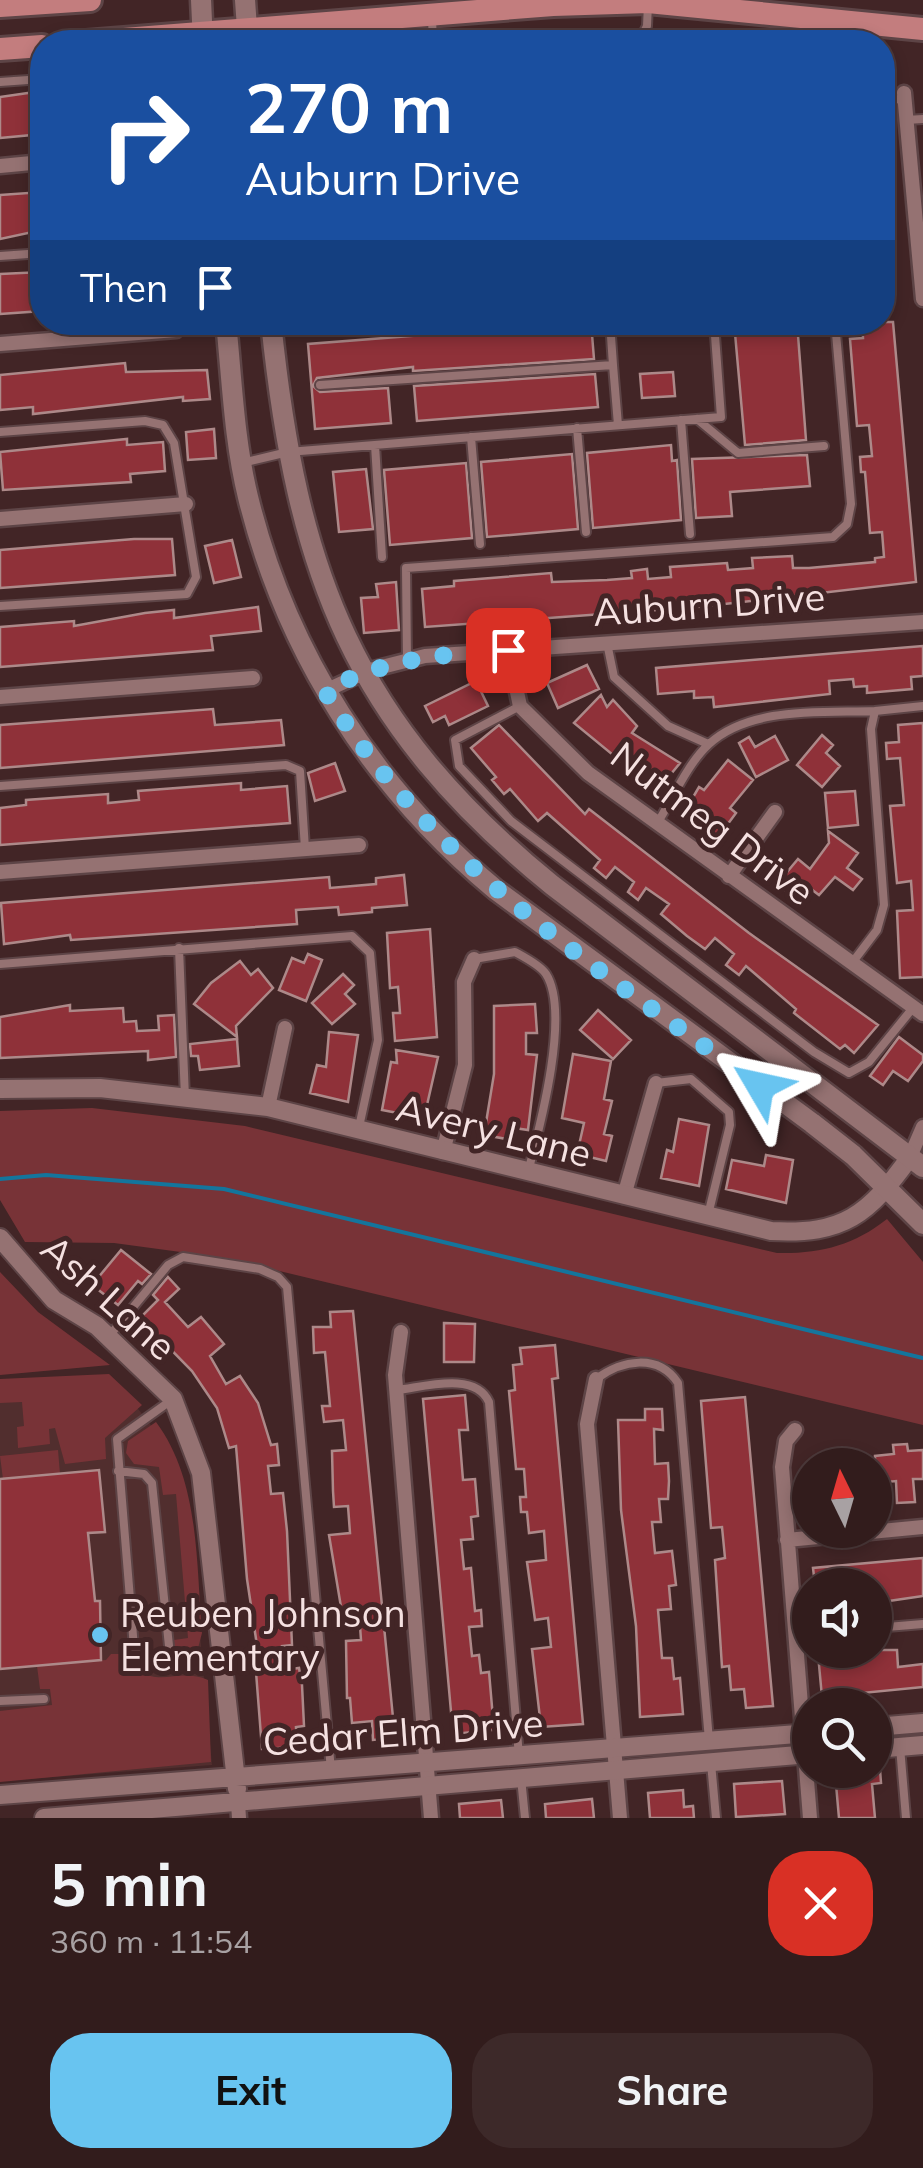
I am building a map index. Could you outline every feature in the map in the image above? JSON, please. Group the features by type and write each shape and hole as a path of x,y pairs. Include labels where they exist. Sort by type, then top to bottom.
{"main road":[{"path":"0,6 90,0"},
{"path":"201,0 203,30"},
{"path":"245,0 247,30"},
{"path":"297,30 432,14 648,1 923,29"},
{"path":"0,49 30,47"},
{"path":"227,335 241,463 279,601 325,691 410,808 484,880 540,926 812,1123 888,1187 923,1224"},
{"path":"273,335 288,452 320,576 362,674 428,765 520,859 916,1162"}],"street":[{"path":"904,96 923,299"},
{"path":"0,166 30,163"},
{"path":"0,344 96,335"},
{"path":"0,519 186,504"},
{"name":"Auburn Drive","path":"325,691 362,674 407,661 508,650 923,622"},
{"path":"508,650 520,706"},
{"path":"0,697 253,678"},
{"name":"Nutmeg Drive","path":"520,706 588,772 918,1012"},
{"path":"728,876 776,812"},
{"path":"0,872 359,844"},
{"path":"443,1152 464,1065 464,982 474,959"},
{"path":"268,1107 285,1028"},
{"path":"624,1196 656,1083"},
{"name":"Avery Lane","path":"0,1089 100,1088 268,1107 770,1231 822,1231 873,1205 916,1162 923,1128"},
{"name":"Ash Lane","path":"0,1238 54,1300 109,1337 173,1399 201,1473 239,1810"},
{"path":"401,1332 396,1390 430,1818"},
{"path":"596,1378 587,1424 620,1818"},
{"path":"792,1568 782,1467 786,1442 795,1430"},
{"path":"788,1540 923,1527"},
{"path":"892,1726 923,1723"},
{"name":"Cedar Elm Drive","path":"0,1796 792,1734"},
{"path":"892,1747 923,1745"},
{"name":"Cedar Elm Drive","path":"44,1818 239,1810 428,1786 792,1755"},
{"path":"809,1788 810,1818"},
{"path":"42,1792 44,1818"}],"lane":[{"path":"644,30 648,1"},
{"path":"432,14 433,30"},
{"path":"0,82 30,79"},
{"path":"895,98 904,96"},
{"path":"906,120 923,119"},
{"path":"0,256 30,254"},
{"path":"611,335 618,425"},
{"path":"241,463 288,452 720,417 715,335"},
{"path":"407,661 406,568 833,537 847,524 850,504 836,335"},
{"path":"320,386 613,365"},
{"path":"698,418 738,453 824,446"},
{"path":"681,420 690,534"},
{"path":"0,432 145,421 164,425 174,443 196,576 187,594 0,606"},
{"path":"577,428 586,532"},
{"path":"471,437 480,544"},
{"path":"374,445 382,557"},
{"path":"607,643 614,677 668,726 708,744"},
{"path":"520,706 455,740 459,766 512,821 542,845 814,1052 849,1073 869,1062 918,1012"},
{"path":"656,823 708,744 738,726 784,715 923,706"},
{"path":"851,964 877,930 884,905 871,730 875,711"},
{"path":"0,786 286,766 300,771 305,849"},
{"path":"0,964 343,935 364,945 372,964 378,1040 358,1130"},
{"path":"179,948 185,1098"},
{"path":"474,959 515,952 546,974 550,987 553,1065 528,1172"},
{"path":"656,1083 691,1079 729,1112 730,1125 708,1215"},
{"path":"109,1337 168,1265 183,1257 260,1269 278,1276 286,1287 331,1770"},
{"path":"596,1378 623,1364 645,1362 669,1371 678,1383 709,1740"},
{"path":"396,1390 469,1384 483,1392 489,1402 519,1756"},
{"path":"173,1399 117,1439 134,1648 152,1666 223,1659"},
{"path":"118,1471 144,1474 152,1483 171,1665"},
{"path":"892,1627 923,1624"},
{"path":"0,1701 44,1699"},
{"path":"900,1746 906,1818"},
{"path":"711,1762 716,1818"},
{"path":"521,1777 525,1818"}],"shaded area":[{"path":"92,1108 245,1126 777,1253 835,1246 861,1236 887,1219 923,1262 923,1425 225,1258 114,1243 25,1242 0,1200 0,1111"},
{"path":"0,1272 38,1312 110,1365 0,1375"},
{"path":"109,1374 142,1405 105,1438 106,1459 65,1464 55,1428 49,1429 50,1444 18,1448 17,1427 24,1426 22,1402 0,1403 0,1379"},
{"name":"Reuben Johnson Elementary","path":"0,1379 131,1400 165,1443 188,1505 212,1765 0,1781"},
{"path":"156,1422 181,1470 193,1523 202,1633 197,1652 175,1653 174,1640 188,1638 176,1494 163,1495 159,1467 134,1464 126,1453 128,1441"},
{"path":"58,1450 60,1474 3,1479 0,1456"},
{"path":"111,1654 125,1654 135,1667 154,1677 196,1676 208,1680 211,1762 0,1782 0,1711 52,1705 50,1689 40,1689 37,1666 106,1660"}],"building":[{"path":"30,93 30,135 0,138 0,97"},
{"path":"30,193 30,233 0,239 0,195"},
{"path":"30,273 30,312 0,314 0,274"},
{"path":"424,335 592,335 594,359 413,371 413,367 317,378 313,386 320,392 388,388 391,423 315,429 308,344"},
{"path":"735,335 798,335 806,440 745,445"},
{"path":"863,335 894,335 916,582 698,607 425,627 422,589 454,586 454,581 551,573 552,582 607,580 632,578 631,571 647,569 648,579 671,577 670,567 727,563 728,570 753,568 752,558 792,556 793,568 809,568 875,562 875,558 884,557 882,532 870,533 865,472 861,472 860,457 872,456 869,425 857,426 850,339"},
{"path":"125,363 126,372 207,370 210,399 183,401 183,397 33,414 33,407 0,410 0,375"},
{"path":"673,372 675,396 642,398 640,374"},
{"path":"595,374 598,407 417,421 414,386"},
{"path":"214,429 216,458 188,460 186,432"},
{"path":"127,439 127,445 163,442 165,471 130,474 131,482 3,490 0,452"},
{"path":"671,445 672,461 677,460 681,520 593,528 587,453"},
{"path":"572,454 578,529 487,537 481,462"},
{"path":"807,455 810,486 730,492 732,516 696,518 692,459"},
{"path":"466,463 472,538 390,545 384,470"},
{"path":"366,469 373,529 339,532 333,472"},
{"path":"172,539 175,575 0,588 0,550"},
{"path":"232,540 241,577 214,583 205,546"},
{"path":"396,582 399,630 364,633 361,598 378,597 376,584"},
{"path":"258,607 261,631 211,636 213,650 0,667 0,627 74,621 74,626 174,610 174,618"},
{"path":"923,646 923,676 911,677 912,689 867,693 867,686 854,687 853,679 829,681 830,694 714,707 713,697 694,698 694,691 658,694 656,668"},
{"path":"587,665 599,689 558,708 547,683"},
{"path":"476,681 488,706 449,725 445,716 433,722 425,706"},
{"path":"601,695 607,707 613,700 637,726 632,733 680,763 657,791 574,723"},
{"path":"213,709 215,725 281,720 284,745 0,768 0,725"},
{"path":"923,723 923,977 900,978 897,911 913,910 911,881 897,883 890,806 904,805 900,758 887,759 886,743 899,742 898,725"},
{"path":"499,725 585,814 589,809 749,933 878,1025 854,1053 845,1045 840,1049 794,1013 796,1009 746,966 739,975 726,965 734,954 715,938 705,949 661,914 669,904 646,888 638,900 628,892 634,882 615,867 606,878 594,868 600,860 547,813 538,821 510,789 504,794 492,780 496,777 471,748"},
{"path":"822,735 833,745 826,753 840,766 822,787 797,765"},
{"path":"775,736 788,760 756,777 739,743 749,737 755,747"},
{"path":"728,760 753,780 730,808 736,813 716,840 682,816 699,787 704,790"},
{"path":"335,763 345,791 315,801 308,773"},
{"path":"241,783 241,790 287,786 290,823 0,845 0,808 26,805 26,800 108,794 108,803 139,800 138,791"},
{"path":"855,791 858,825 828,828 825,793"},
{"path":"828,831 858,853 847,868 862,879 853,890 835,877 819,895 811,889 800,902 777,884 798,859 810,869 829,843"},
{"path":"404,875 407,905 372,908 372,912 339,915 338,907 296,910 297,924 71,940 70,935 4,944 1,903 329,877 330,888 376,884 376,878"},
{"path":"430,929 437,1037 395,1041 393,1013 400,1013 398,987 390,988 387,933"},
{"path":"308,954 322,960 306,1001 279,990 292,958 304,963"},
{"path":"240,961 251,975 258,969 273,988 236,1026 237,1037 194,1004 211,983"},
{"path":"343,974 354,985 345,994 355,1004 332,1024 312,1003"},
{"path":"535,1004 537,1033 526,1033 526,1054 537,1055 528,1130 514,1128 512,1140 484,1135 494,1074 494,1006"},
{"path":"70,1005 70,1011 123,1008 124,1022 136,1021 137,1031 159,1030 158,1016 174,1015 176,1057 148,1060 148,1051 0,1058 0,1017"},
{"path":"598,1010 631,1040 613,1059 580,1030"},
{"path":"329,1032 358,1035 348,1102 310,1093 317,1065 326,1067"},
{"path":"899,1037 923,1055 923,1061 908,1081 893,1071 883,1085 870,1076"},
{"path":"237,1039 239,1066 200,1070 198,1056 191,1056 190,1044"},
{"path":"396,1050 438,1057 424,1118 382,1110 391,1062 397,1063"},
{"path":"573,1054 611,1061 604,1099 612,1101 604,1134 612,1136 606,1161 577,1154 584,1123 562,1118"},
{"path":"679,1119 709,1125 699,1186 661,1178 667,1150 673,1152"},
{"path":"766,1155 793,1160 786,1203 726,1189 732,1160 764,1166"},
{"path":"121,1250 151,1274 142,1284 138,1281 118,1305 92,1285"},
{"path":"168,1277 179,1289 165,1302 188,1327 201,1317 224,1344 210,1356 226,1384 240,1376 258,1403 271,1445 277,1444 279,1465 268,1466 271,1494 283,1493 287,1531 292,1645 282,1646 284,1670 299,1668 302,1685 304,1726 296,1727 297,1747 262,1749 256,1672 261,1672 247,1579 236,1446 229,1448 217,1408 192,1371 140,1318 158,1300 153,1295"},
{"path":"353,1311 395,1738 373,1740 372,1721 352,1723 347,1698 346,1641 361,1640 359,1612 342,1613 329,1535 350,1533 348,1506 334,1507 333,1491 332,1451 346,1450 343,1420 324,1422 322,1406 330,1406 325,1352 314,1353 313,1327 331,1327 330,1312"},
{"path":"444,1323 475,1324 474,1362 444,1362"},
{"path":"555,1345 558,1378 552,1379 583,1724 541,1727 532,1649 551,1647 548,1618 535,1620 527,1562 546,1560 544,1531 529,1533 527,1512 521,1512 520,1497 526,1497 524,1469 516,1469 509,1391 515,1390 513,1365 522,1364 520,1348"},
{"path":"465,1395 468,1430 459,1430 463,1480 475,1479 478,1516 471,1517 473,1539 461,1540 464,1569 471,1568 475,1611 481,1610 482,1626 469,1627 472,1656 479,1655 481,1673 489,1672 494,1730 453,1734 423,1399"},
{"path":"745,1397 773,1706 746,1708 744,1689 731,1690 729,1666 722,1667 715,1560 725,1558 722,1527 711,1528 701,1401"},
{"path":"645,1409 662,1409 663,1430 654,1429 655,1464 668,1463 668,1499 659,1499 661,1522 652,1522 655,1553 672,1551 676,1585 669,1586 671,1609 658,1610 662,1658 672,1658 674,1679 680,1678 683,1714 640,1717 636,1626 621,1510 618,1420 645,1420"},
{"path":"907,1444 908,1451 923,1450 923,1479 913,1479 915,1502 897,1503 896,1481 892,1481 893,1445"},
{"path":"99,1470 105,1532 88,1533 95,1601 100,1601 101,1660 0,1669 0,1479"},
{"path":"923,1558 923,1596 892,1601 892,1568 813,1568"},
{"path":"892,1650 897,1650 898,1667 923,1664 923,1687 821,1688 819,1668 892,1668"},
{"path":"782,1781 785,1814 736,1817 734,1784"},
{"path":"836,1788 872,1788 875,1818 839,1818"},
{"path":"683,1790 684,1807 693,1806 694,1818 650,1818 648,1793"},
{"path":"592,1799 594,1818 546,1818 545,1804"},
{"path":"501,1800 503,1818 460,1818 459,1804"}],"waterway":[{"path":"0,1179 46,1175 224,1189 923,1358"}],"place":[{"name":"Reuben Johnson Elementary","path":"100,1635"}],"route":[{"path":"508,650 425,656 370,670 325,691 410,808 484,880 540,926 760,1086"}]}
